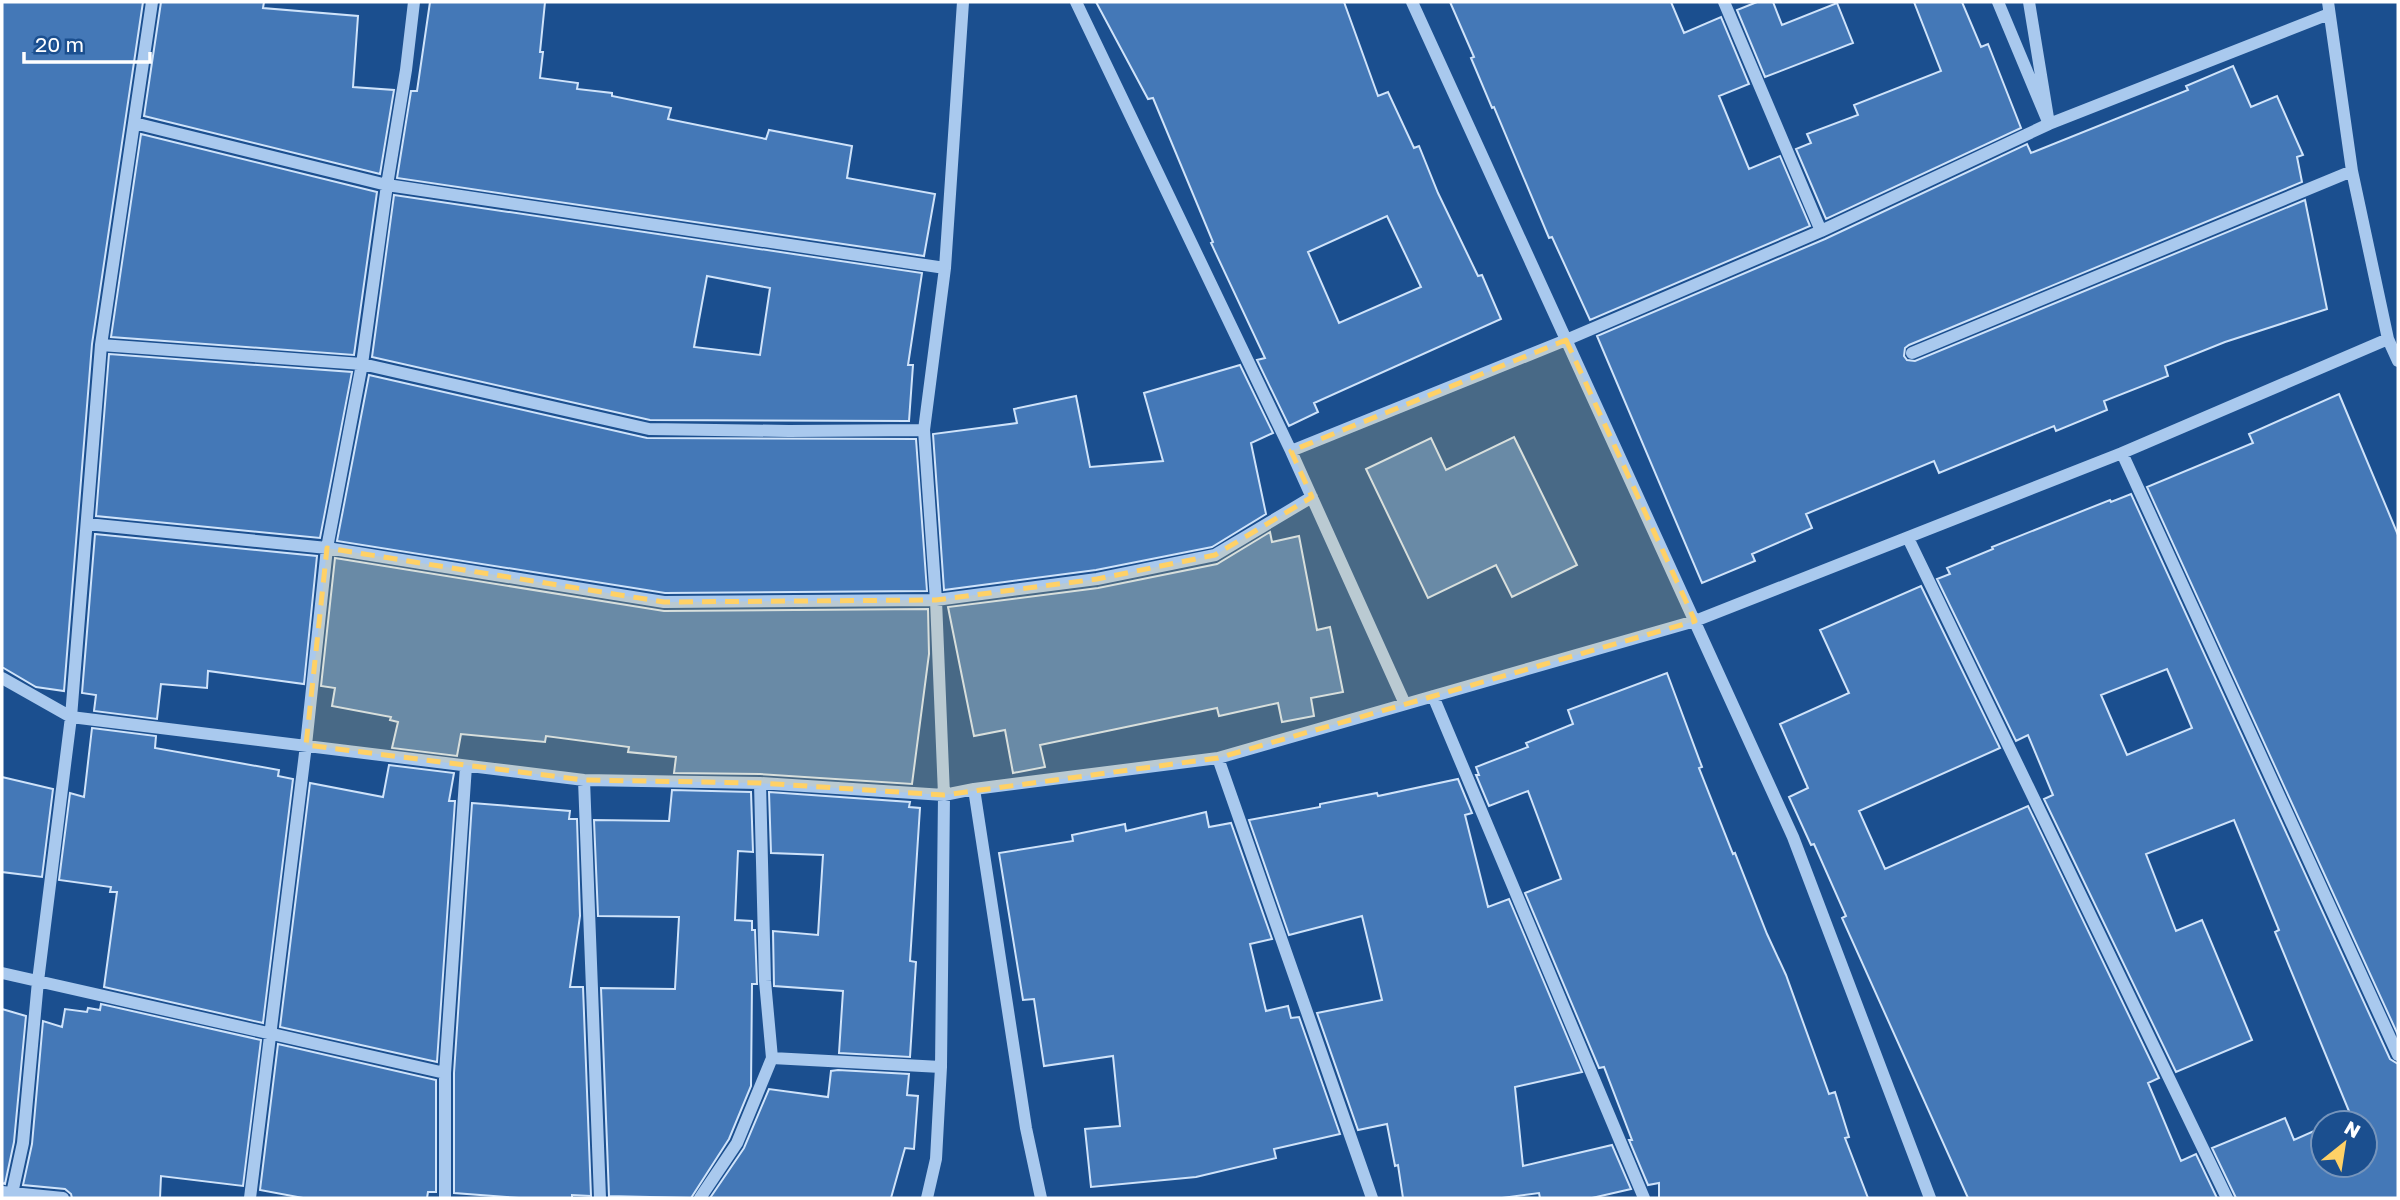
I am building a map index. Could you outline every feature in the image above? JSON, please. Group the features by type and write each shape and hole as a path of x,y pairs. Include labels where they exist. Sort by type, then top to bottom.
{"street":[{"path":"63,1198 8,1195 23,1143 38,981 71,717 101,345 152,2"},
{"path":"250,1198 306,745 327,548 362,364 387,185 407,70 414,2"},
{"path":"928,1198 936,1159 941,1067 943,795 936,600 924,429 945,268 963,2"},
{"path":"1076,2 1291,451 1405,704"},
{"path":"1412,2 1793,837 1930,1198"},
{"path":"1724,2 1821,231"},
{"path":"1997,2 2049,124"},
{"path":"2029,2 2049,124"},
{"path":"1291,451 1566,340 1821,231 2049,124 2329,8 2352,171 2388,339 2398,361"},
{"path":"134,123 387,185 945,268"},
{"path":"1912,353 2352,171"},
{"path":"2,678 71,717 584,780 760,783 943,795 1218,758 1695,621 2122,453 2388,339"},
{"path":"101,345 362,364 649,429 789,432 924,429"},
{"path":"2122,453 2398,1055"},
{"path":"87,524 327,548 664,602 936,600 1097,579 1215,555 1312,497"},
{"path":"1908,538 2227,1198"},
{"path":"1433,696 1644,1198"},
{"path":"1218,758 1372,1198"},
{"path":"445,1198 445,1073 466,766"},
{"path":"584,780 600,1198"},
{"path":"700,1198 737,1143 772,1058 765,981 760,783"},
{"path":"974,789 1026,1128 1041,1198"},
{"path":"2,973 445,1073"},
{"path":"772,1058 941,1067"}],"highlighted area":[{"path":"1566,340 1695,621 1218,758 944,795 760,783 584,780 306,745 327,548 664,602 936,600 1097,579 1215,555 1312,497 1291,451"}],"building":[{"path":"2,2 143,2 92,344 64,691 36,687 2,667"},
{"path":"161,2 264,2 263,8 358,16 353,87 394,90 380,174 144,116"},
{"path":"430,2 545,2 540,78 578,83 577,89 612,93 612,96 671,108 668,119 766,139 769,130 852,146 847,178 935,194 924,256 397,178 411,91 417,91"},
{"path":"1096,2 1344,2 1378,96 1388,92 1414,148 1419,146 1438,193 1478,276 1482,275 1501,319 1314,403 1318,412 1289,426 1257,360 1265,358 1211,243 1213,242 1153,98 1148,99","holes":["1387,216 1421,287 1339,323 1308,252"]},
{"path":"1450,2 1671,2 1684,33 1721,17 1749,84 1719,96 1749,169 1780,156 1810,226 1590,320 1552,237 1549,238 1471,58 1474,57"},
{"path":"1757,2 1773,2 1782,25 1837,3 1853,43 1765,77 1737,10"},
{"path":"1914,2 1962,2 1981,47 1988,44 2021,128 1826,219 1796,149 1811,143 1807,134 1858,115 1854,105 1941,71"},
{"path":"2233,66 2251,107 2277,96 2303,155 2297,157 2302,182 1909,345 1905,348 1904,356 1907,360 1915,361 2305,200 2327,309 2225,342 2165,366 2168,376 2104,401 2107,410 2056,431 2054,426 1939,473 1934,461 1806,514 1812,528 1752,554 1755,561 1702,583 1597,336 1825,239 2027,144 2031,153 2188,90 2186,86"},
{"path":"141,134 377,192 354,355 111,337"},
{"path":"394,195 922,273 908,365 913,365 909,421 650,420 372,357","holes":["707,276 770,288 760,355 694,347"]},
{"path":"109,354 352,372 320,538 96,516"},
{"path":"1240,365 1273,433 1251,443 1266,514 1212,547 1096,570 944,590 933,434 1017,423 1014,409 1076,396 1090,467 1163,461 1144,393"},
{"path":"369,375 647,438 916,439 927,591 665,593 337,541"},
{"path":"2339,394 2398,535 2398,1035 2147,487 2253,443 2249,434"},
{"path":"1514,437 1577,565 1512,597 1496,565 1428,598 1366,469 1431,438 1446,470"},
{"path":"2131,494 2390,1059 2398,1064 2398,1198 2236,1198 2212,1148 2285,1118 2294,1140 2309,1133 2309,1179 2379,1179 2379,1109 2348,1109 2275,932 2279,930 2234,820 2146,854 2176,931 2202,920 2252,1040 2176,1072 2044,799 2053,795 2028,735 2016,741 1937,579 1950,574 1947,568 1993,549 1992,547 2110,500 2111,502","holes":["2167,669 2192,728 2127,755 2101,695"]},
{"path":"1270,532 1272,542 1299,536 1317,630 1330,627 1343,692 1311,698 1314,716 1282,722 1278,703 1219,716 1217,708 1040,745 1045,767 1013,773 1005,730 974,736 948,607 1098,588 1217,564"},
{"path":"95,534 317,556 304,684 208,671 207,688 161,684 157,719 94,711 96,695 82,693"},
{"path":"335,558 664,611 928,609 929,654 912,784 760,774 674,773 676,757 628,752 629,747 546,736 545,742 461,734 457,756 392,748 398,722 390,720 391,717 332,706 335,688 321,686"},
{"path":"1921,586 2000,748 1859,811 1885,869 2028,806 2159,1078 2148,1083 2181,1161 2196,1154 2217,1198 1968,1198 1842,918 1846,916 1814,844 1811,845 1789,797 1808,788 1780,724 1849,693 1820,630"},
{"path":"1667,673 1702,767 1699,768 1786,975 1829,1094 1835,1092 1849,1137 1845,1138 1868,1198 1659,1198 1659,1183 1648,1185 1604,1067 1599,1068 1525,893 1561,879 1528,791 1489,806 1476,775 1479,775 1476,767 1528,747 1526,743 1573,724 1568,710"},
{"path":"92,728 156,736 155,748 279,770 278,776 293,779 263,1023 104,987 117,892 110,892 111,887 59,880 70,793 84,797"},
{"path":"389,765 454,773 449,801 455,801 437,1062 280,1027 310,783 383,797"},
{"path":"2,777 53,789 42,877 2,872"},
{"path":"1458,779 1472,813 1465,815 1488,907 1509,899 1582,1072 1515,1087 1523,1166 1612,1145 1631,1189 1592,1198 1540,1198 1539,1193 1502,1198 1403,1198 1387,1124 1358,1130 1317,1013 1382,1000 1362,916 1289,935 1249,820"},
{"path":"672,790 751,792 753,852 738,851 735,920 752,921 752,930 755,930 757,984 752,984 751,1086 729,1139 691,1198 609,1196 601,988 675,989 679,917 598,916 594,820 669,821"},
{"path":"769,792 910,802 909,807 920,808 910,961 916,962 910,1057 839,1053 843,991 774,986 773,931 818,935 823,855 771,853"},
{"path":"472,803 570,811 569,819 577,819 580,916 570,987 583,987 591,1196 519,1198 454,1193 454,1073"},
{"path":"1206,812 1209,827 1231,823 1272,939 1250,944 1266,1011 1288,1006 1291,1018 1299,1017 1340,1134 1274,1149 1276,1158 1196,1177 1091,1187 1085,1129 1120,1126 1113,1056 1044,1066 1034,999 1023,1000 999,853 1073,841 1072,835 1125,824 1126,831"},
{"path":"101,1004 261,1040 243,1186 161,1176 160,1198 72,1198 65,1189 23,1185 32,1144 43,1021 62,1027 65,1009 87,1012 88,1008 100,1010"},
{"path":"2,1009 26,1016 14,1142 5,1184 2,1183"},
{"path":"278,1044 436,1080 436,1192 428,1192 427,1198 303,1198 260,1190"},
{"path":"831,1071 909,1074 907,1095 918,1096 914,1149 905,1148 891,1198 710,1198 744,1148 769,1089 828,1097"}]}
